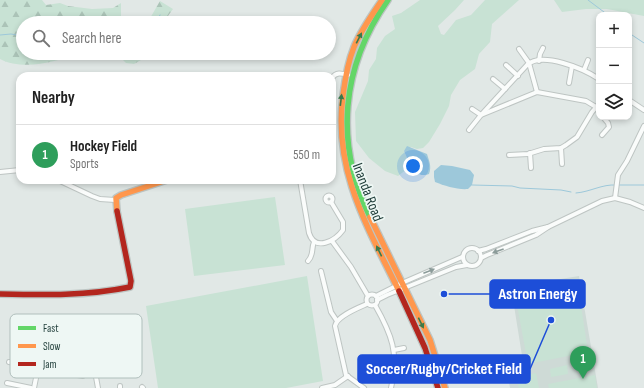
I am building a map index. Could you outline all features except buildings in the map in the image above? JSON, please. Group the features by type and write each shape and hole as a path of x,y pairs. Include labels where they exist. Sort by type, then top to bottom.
{"main road":[{"name":"Inanda Road","path":"382,0 356,42 346,74 341,100 340,120 340,139 344,167 358,208 430,340 445,388"},
{"name":"Inanda Road","path":"388,0 368,31 355,62 348,92 346,119 348,147 351,168 363,203 424,342 438,388"},
{"path":"0,294 68,295 130,287 131,281 115,200 119,195 154,184"}],"street":[{"path":"539,61 543,48"},
{"path":"519,49 529,63 537,92"},
{"path":"584,70 588,60"},
{"path":"469,130 529,63 554,61 584,70 596,77"},
{"path":"506,65 518,76"},
{"path":"568,83 572,66"},
{"path":"336,75 346,74 352,76"},
{"path":"493,79 505,89"},
{"path":"481,115 537,92 586,101 596,106"},
{"path":"632,102 644,110"},
{"path":"491,104 495,110"},
{"path":"508,155 530,154 544,150 561,148 572,142 586,119 596,107"},
{"path":"472,109 481,115"},
{"path":"602,135 609,127 606,120"},
{"path":"615,198 618,175 627,161 644,126"},
{"path":"561,148 562,164"},
{"path":"530,154 532,168"},
{"path":"0,172 16,170"},
{"path":"66,184 100,199 115,200"},
{"path":"301,184 309,233 314,242 312,254 308,261"},
{"path":"478,251 548,227 602,201 615,198 644,208"},
{"path":"314,242 321,243 332,241 342,231 343,225 339,214 331,202"},
{"path":"462,257 463,262 470,267 476,266 481,258 536,236 548,227"},
{"path":"534,231 536,236"},
{"path":"513,239 515,244"},
{"path":"332,241 343,255 368,296 366,299 367,304"},
{"path":"337,321 367,304 371,306 376,300 400,287 462,257 464,252 470,248 478,251 481,258"},
{"path":"400,287 456,267 467,265"},
{"path":"321,272 331,312 337,321 336,330 344,366 348,376 364,388"},
{"path":"368,296 372,295 376,300 388,328 394,350 395,371 391,388"},
{"path":"394,350 404,348"},
{"path":"395,371 411,369"},
{"path":"322,388 328,388 340,383 348,376"},
{"path":"34,388 36,378"},
{"path":"96,378 98,388"},
{"path":"7,383 31,388"}],"shaded area":[{"path":"579,276 598,388 510,388 507,372 524,368 511,287"}],"green space":[{"path":"0,0 42,0 46,5 60,3 68,6 92,9 113,8 121,3 121,16 16,16 16,60 57,60 29,65 9,63 0,59"},
{"path":"420,0 464,0 438,26 441,34 444,35 456,20 471,15 485,0 519,0 492,24 490,42 479,54 475,69 460,80 451,95 449,106 440,124 429,142 423,148 417,149 411,147 404,151 407,158 405,166 407,169 398,176 385,171 369,158 356,141 355,112 368,81 369,70 376,59 377,48 385,36 395,29 392,16 401,13"},
{"path":"554,0 644,0 644,16 632,14 632,12 607,9 586,9 562,12"},
{"path":"160,1 173,9 168,16 151,16"},
{"path":"123,60 141,60 134,64 126,63"},
{"path":"275,197 285,265 194,276 185,209"},
{"path":"307,276 323,381 286,388 158,388 146,306"},
{"path":"577,279 588,352 528,364 514,289"},
{"path":"567,365 568,374 551,377 550,369"},
{"path":"536,373 539,388 519,388 516,377"},
{"path":"595,375 597,388 549,388 548,384"}],"water":[{"path":"407,146 427,154 430,166 429,174 423,175 407,169 405,166 407,158 404,151"},
{"path":"441,165 470,170 474,175 472,185 468,189 460,189 435,182 434,171"}],"waterway":[{"path":"588,0 604,12"},
{"path":"0,35 16,35"},
{"path":"632,35 644,43"},
{"path":"472,185 512,186 571,192"},
{"path":"576,193 616,185"},
{"path":"619,185 644,185"}],"traffic: fast":[{"path":"370,217 359,189 351,161 347,133 348,106 352,79 360,52 372,26 388,0"}],"traffic: slow":[{"path":"382,0 363,29 352,53 348,65 343,95 341,122 343,148 355,197 375,244 399,291"},
{"path":"117,211 116,198 155,184"},
{"path":"370,217 430,340 445,388"}],"traffic: jam":[{"path":"0,294 49,295 98,292 130,287 131,281 117,211"},
{"path":"399,291 425,348 438,388"}],"place":[{"name":"Astron Energy","path":"444,294"},
{"name":"Soccer/Rugby/Cricket Field","path":"551,320"},
{"name":"Hockey Field","path":"583,379"}]}
